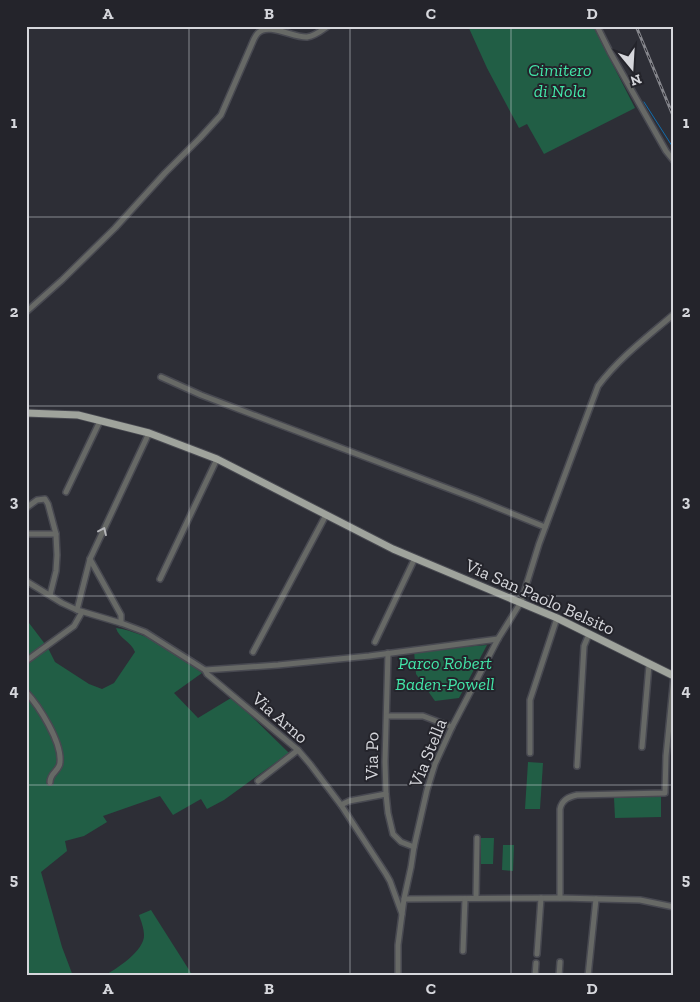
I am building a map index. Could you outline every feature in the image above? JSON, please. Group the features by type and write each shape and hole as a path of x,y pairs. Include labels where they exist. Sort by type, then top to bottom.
{"main road":[{"name":"Via San Paolo Belsito","path":"26,413 78,415 149,433 217,459 393,549 521,602 674,676"}],"street":[{"path":"26,312 115,228 164,173 221,115 258,32 274,29 286,34 310,37 328,26"},
{"path":"597,26 647,118 674,161"},
{"name":"Via Stella","path":"402,915 414,847 435,764 498,639 521,602 545,527 598,386 627,353 674,314"},
{"path":"161,377 545,527"},
{"path":"66,492 100,421"},
{"path":"26,661 74,626 80,611 90,559 149,433"},
{"path":"160,579 217,459"},
{"path":"26,508 42,498 47,501 56,534 57,555 56,572 50,595"},
{"path":"253,652 326,514"},
{"path":"26,534 56,534"},
{"path":"375,642 416,558"},
{"path":"90,559 121,615 121,623"},
{"name":"Via Arno","path":"26,581 62,603 80,611 145,632 205,670 207,674 298,750 341,804 390,881 402,915"},
{"path":"530,752 530,700 556,618"},
{"path":"577,766 584,646 589,634"},
{"path":"205,670 369,656 498,639"},
{"name":"Via Po","path":"388,653 385,762 388,813 393,834 401,842 414,847"},
{"path":"642,747 649,665"},
{"path":"560,898 560,809 563,802 570,796 577,795 664,792 674,676"},
{"path":"26,692 50,726 59,751 59,766 51,775 50,782"},
{"path":"386,716 423,716 452,727"},
{"path":"258,781 298,750"},
{"path":"341,804 386,794"},
{"path":"476,898 477,838"},
{"path":"537,954 541,898"},
{"path":"404,899 560,898 640,900 674,907"},
{"path":"463,951 465,899"},
{"path":"588,976 596,899"},
{"path":"398,976 398,945 402,915"},
{"path":"535,976 536,962"},
{"path":"559,976 560,962"}],"green space":[{"name":"Cimitero di Nola","path":"468,26 593,26 635,108 544,154 527,124 519,128 487,68"},
{"path":"26,619 48,648 55,662 89,684 102,689 114,683 135,652 116,628 151,639 202,673 174,693 198,718 231,698 289,753 224,800 207,809 201,799 173,815 160,796 103,816 107,822 84,836 65,841 67,851 41,872 62,947 73,976 26,976"},
{"name":"Parco Robert Baden-Powell","path":"487,645 459,698 435,701 416,674 414,651"},
{"path":"528,762 543,763 540,809 525,809"},
{"path":"661,796 661,817 615,818 614,798"},
{"path":"481,838 494,838 493,864 481,864"},
{"path":"503,845 514,845 513,871 502,870"},
{"path":"151,910 191,973 187,976 103,976 122,964 140,947 144,935 139,915"}],"waterway":[{"path":"644,102 674,149"}],"railway":[{"path":"636,26 674,118"}]}
